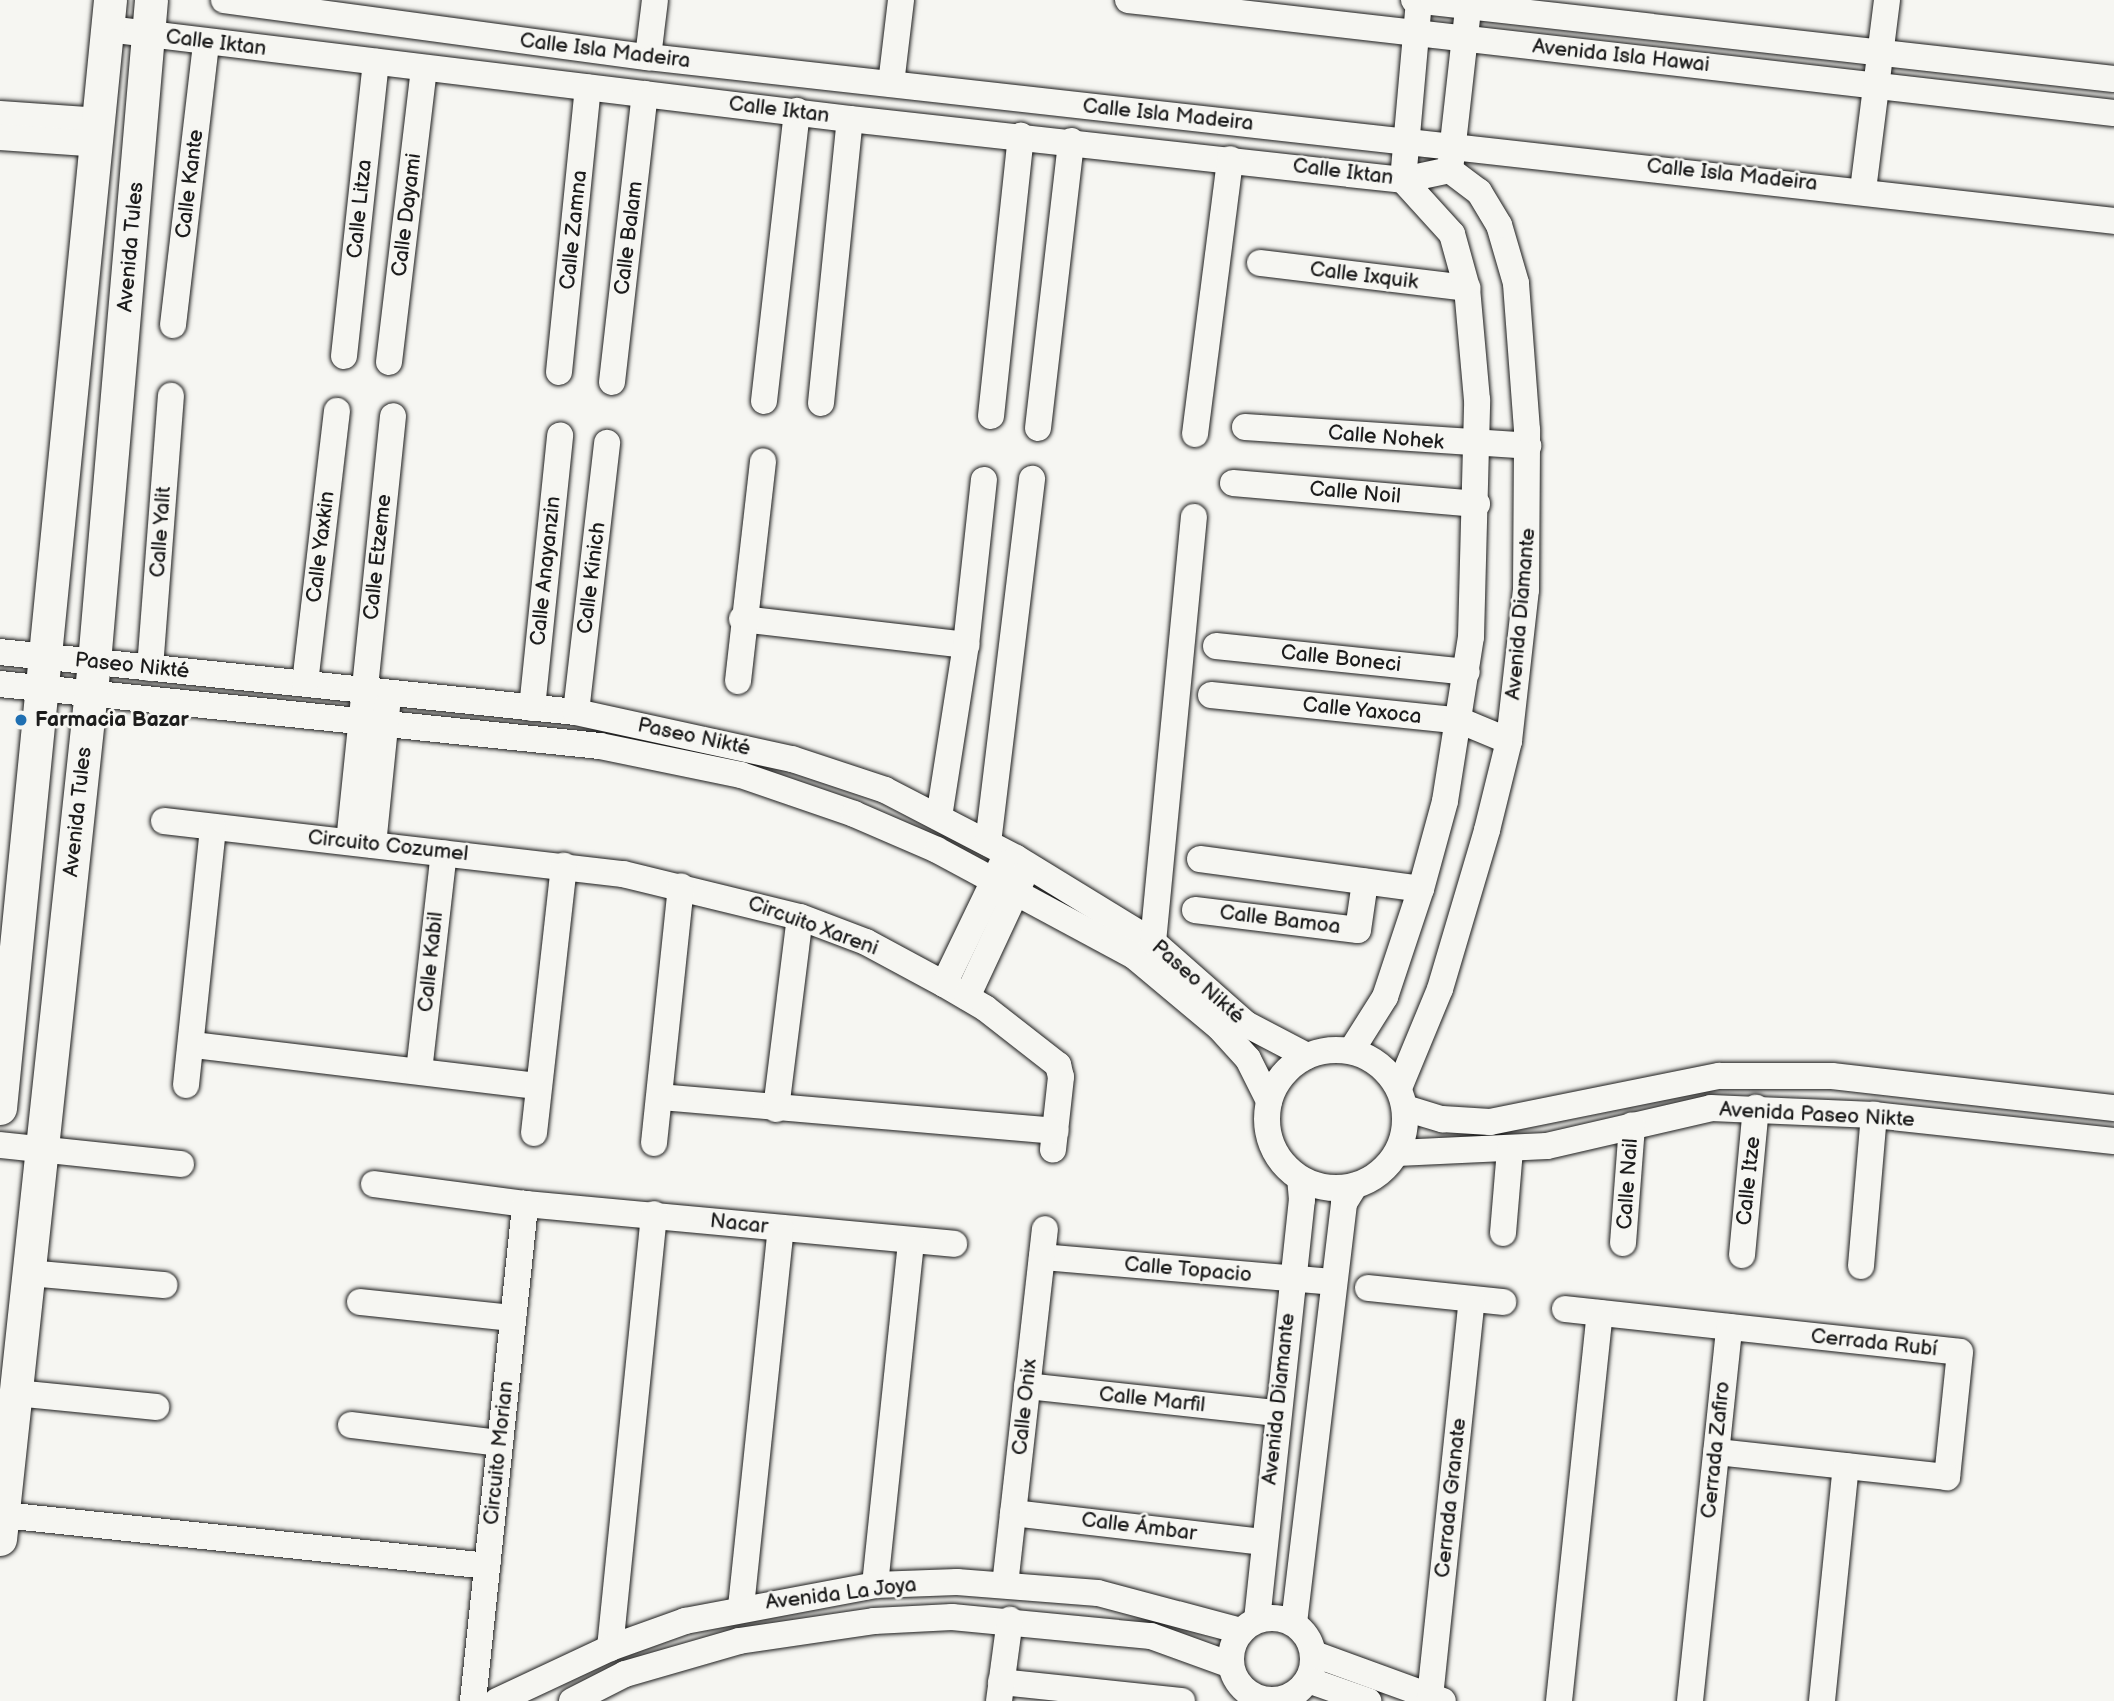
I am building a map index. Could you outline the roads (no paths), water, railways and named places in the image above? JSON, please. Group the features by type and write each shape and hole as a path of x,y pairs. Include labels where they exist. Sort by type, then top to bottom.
{"main road":[{"name":"Avenida Tules","path":"1,1527 93,677 151,0"},
{"name":"Avenida Tules","path":"0,1108 100,132 109,15"}],"street":[{"name":"Calle Isla Madeira","path":"224,0 648,57 1405,142 1451,158 1863,190 2114,221"},
{"path":"648,57 655,0"},
{"path":"891,84 901,0"},
{"name":"Avenida Isla Hawai","path":"1128,0 2114,113"},
{"path":"1351,1051 1385,997 1421,889 1461,721 1467,672 1477,503 1477,446 1467,288 1452,234 1403,180 1417,0"},
{"name":"Avenida Isla Hawai","path":"1417,0 1468,3 2114,79"},
{"path":"1863,190 1879,85 1887,0"},
{"path":"1451,158 1468,3"},
{"name":"Calle Iktan","path":"109,15 150,35 206,43 850,119 1071,141 1403,180 1451,158"},
{"name":"Calle Kante","path":"173,325 206,43"},
{"name":"Calle Litza","path":"344,356 376,62"},
{"name":"Calle Dayami","path":"389,362 424,68"},
{"name":"Calle Zamna","path":"559,372 588,87"},
{"name":"Calle Balam","path":"612,382 645,94"},
{"path":"764,401 797,111"},
{"path":"0,114 100,132"},
{"path":"821,402 850,119"},
{"path":"0,137 100,132"},
{"path":"991,416 1021,136"},
{"path":"1038,428 1071,141"},
{"name":"Avenida Diamante","path":"1402,1098 1464,917 1509,741 1526,590 1528,446 1516,283 1499,225 1479,192 1451,158"},
{"path":"1195,434 1230,159"},
{"name":"Calle Ixquik","path":"1260,263 1467,288"},
{"name":"Calle Yalit","path":"150,668 171,396"},
{"name":"Calle Yaxkin","path":"305,683 337,411"},
{"name":"Calle Etzeme","path":"375,721 362,690 393,416"},
{"name":"Calle Nohek","path":"1244,427 1477,446 1528,446"},
{"name":"Calle Anayanzin","path":"532,708 559,435"},
{"name":"Calle Kinich","path":"576,712 607,443"},
{"path":"738,681 742,619 763,461"},
{"path":"967,997 1006,884 1032,479"},
{"path":"939,817 966,645 984,480"},
{"name":"Calle Noil","path":"1233,484 1477,503"},
{"path":"1153,942 1194,517"},
{"path":"742,619 966,645"},
{"name":"Calle Boneci","path":"1216,646 1467,672"},
{"name":"Paseo Nikté","path":"0,652 43,672 93,677 375,721 600,746 740,775 855,814 1006,884 1134,956 1183,993 1248,1059 1269,1101"},
{"path":"361,843 375,721 388,692 367,662"},
{"name":"Paseo Nikté","path":"93,677 150,668 576,712 792,760 885,790 1008,854 1153,942 1246,1024 1307,1056"},
{"name":"Paseo Nikté","path":"0,684 43,672"},
{"name":"Calle Yaxoca","path":"1211,695 1461,721 1509,741"},
{"name":"Circuito Cozumel","path":"164,821 564,866 681,886"},
{"path":"186,1085 193,1045 213,827"},
{"name":"Calle Kabil","path":"419,1071 444,853"},
{"path":"1200,859 1421,889"},
{"path":"534,1133 564,866"},
{"name":"Calle Bamoa","path":"1195,910 1358,930 1366,882"},
{"path":"944,984 1006,884"},
{"path":"654,1143 681,886"},
{"name":"Circuito Xareni","path":"660,1097 1054,1140 1061,1077 1058,1065 967,997 866,942 800,917 681,886"},
{"path":"776,1109 800,917"},
{"path":"193,1045 540,1086"},
{"path":"1351,1051 1371,1058 1402,1098 1405,1131 1397,1153 1386,1168 1354,1186 1326,1187 1300,1178 1272,1145 1267,1124 1269,1101 1290,1067 1307,1056 1351,1051"},
{"name":"Avenida Paseo Nikte","path":"1402,1098 1441,1119 1490,1122 1719,1076 1832,1076 2114,1108"},
{"name":"Avenida Paseo Nikte","path":"1397,1153 1547,1146 1711,1108 1874,1115 2114,1141"},
{"name":"Calle Itze","path":"1742,1255 1756,1108"},
{"path":"1861,1266 1874,1115"},
{"name":"Calle Nail","path":"1623,1243 1632,1125"},
{"path":"0,1145 181,1164"},
{"path":"1503,1233 1510,1149"},
{"name":"Avenida Diamante","path":"1249,1626 1264,1542 1276,1413 1302,1200 1300,1178"},
{"name":"Nacar","path":"374,1184 525,1204 954,1244"},
{"name":"Avenida Diamante","path":"1294,1623 1344,1203 1354,1186"},
{"name":"Circuito Morian","path":"473,1701 525,1204"},
{"path":"610,1648 654,1214"},
{"path":"741,1608 781,1229"},
{"name":"Calle Onix","path":"1005,1585 1045,1229"},
{"path":"875,1586 911,1241"},
{"name":"Calle Topacio","path":"1042,1257 1334,1282"},
{"path":"29,1273 164,1285"},
{"path":"1368,1287 1503,1302"},
{"name":"Cerrada Granate","path":"1436,1699 1472,1300"},
{"path":"360,1302 513,1318"},
{"path":"1565,1309 1729,1327"},
{"path":"1559,1701 1600,1313"},
{"name":"Cerrada Zafiro","path":"1690,1701 1729,1327"},
{"name":"Cerrada Rubí","path":"1716,1452 1947,1477 1960,1352 1729,1327"},
{"name":"Calle Marfil","path":"1027,1386 1276,1413"},
{"path":"16,1393 156,1407"},
{"path":"351,1425 500,1443"},
{"path":"1822,1701 1846,1466"},
{"name":"Calle Ámbar","path":"1013,1513 1264,1542"},
{"path":"1,1527 487,1566"},
{"name":"Avenida La Joya","path":"497,1701 610,1648 741,1608 875,1586 1005,1585 1098,1593 1249,1626"},
{"path":"1270,1617 1294,1623 1304,1631 1314,1654 1308,1680 1286,1700 1244,1696 1231,1665 1234,1642 1249,1626 1270,1617"},
{"path":"1010,1620 1000,1692 1182,1701"},
{"name":"Avenida La Joya","path":"572,1701 625,1674 738,1641 874,1621 1010,1620 1151,1636 1231,1665"},
{"path":"1314,1654 1436,1699"},
{"path":"556,1674 561,1701"},
{"path":"1308,1680 1368,1701"}],"place":[{"name":"Farmacia Bazar","path":"21,720"}]}
